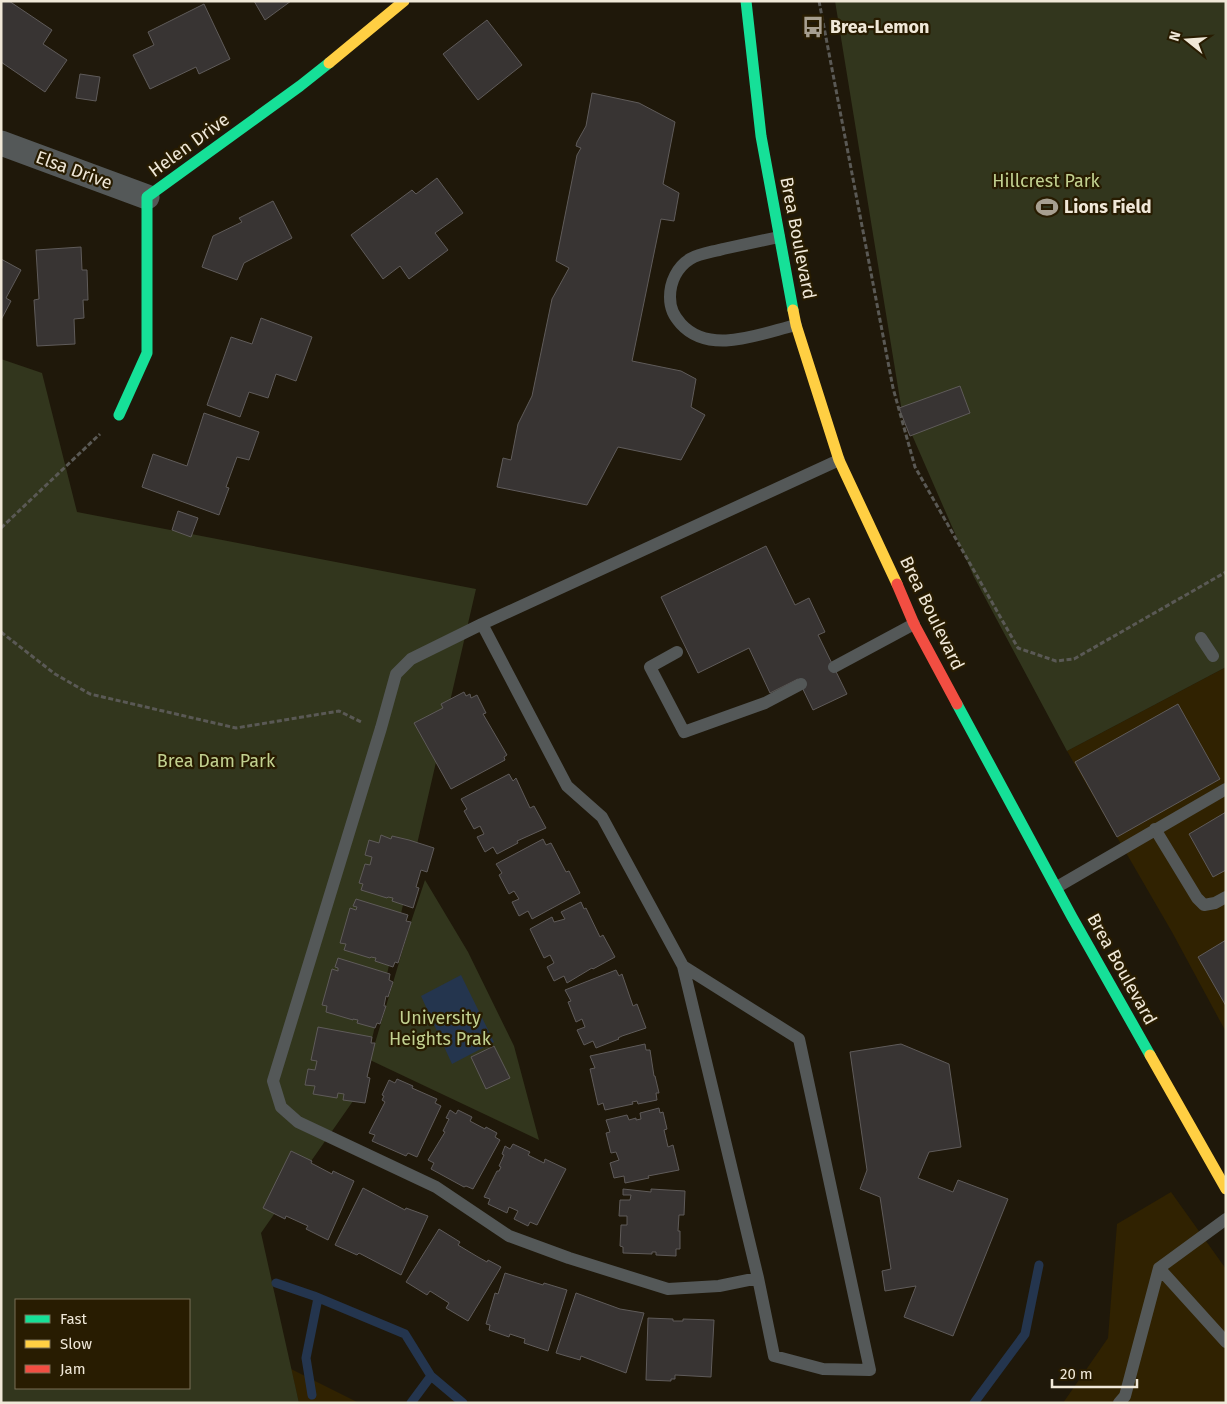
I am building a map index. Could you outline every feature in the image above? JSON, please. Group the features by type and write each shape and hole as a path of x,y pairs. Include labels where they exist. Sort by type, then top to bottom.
{"main road":[{"name":"Helen Drive","path":"119,415 147,353 148,197 300,86 404,1"},
{"name":"Brea Boulevard","path":"746,1 761,136 796,325 839,460 881,548 914,624 1057,887 1226,1189"}],"street":[{"name":"Elsa Drive","path":"1,143 148,197"}],"lane":[{"path":"779,238 709,252 691,259 678,270 671,283 670,308 675,318 684,328 696,336 709,340 727,341 796,325"},
{"path":"758,1278 718,1286 668,1289 518,1240 509,1236 436,1187 298,1122 281,1107 273,1081 396,674 411,659 482,624 839,460"},
{"path":"482,624 567,786 602,817 682,966 758,1278 774,1356 822,1369 870,1370 799,1039 682,966"},
{"path":"834,667 914,624"},
{"path":"1201,638 1213,656"},
{"path":"677,652 650,667 684,732 765,703 801,684"},
{"path":"1057,887 1226,789"},
{"path":"1155,829 1197,898 1204,905 1216,903 1226,897"},
{"path":"1118,1403 1125,1396 1159,1268 1226,1219"},
{"path":"1159,1268 1226,1342"}],"path":[{"path":"819,1 893,388 916,467 1018,648 1056,661 1074,659 1226,572"},
{"path":"1,528 119,415"},
{"path":"1,632 55,674 90,694 236,728 339,711 353,719 381,728"}],"shaded area":[{"path":"1226,667 1226,1032 1172,932 1067,751"},
{"path":"1171,1192 1226,1269 1226,1403 1063,1403 1108,1338 1117,1224"},
{"path":"291,1369 359,1403 299,1403"}],"green space":[{"name":"Hillcrest Park","path":"835,1 1226,1 1226,667 1067,751 974,577 902,412"},
{"name":"Brea Dam Park","path":"1,359 42,373 77,512 476,589 360,1091 261,1233 299,1403 1,1403"},
{"name":"University Heights Prak","path":"425,880 468,952 514,1046 539,1140 370,1060"}],"water":[{"path":"461,975 494,1042 452,1064 421,996"}],"building":[{"path":"1,1 9,1 52,30 43,44 67,60 45,92 1,62"},
{"path":"254,1 291,1 265,20"},
{"path":"204,4 230,59 199,74 196,67 150,89 133,55 154,45 148,32"},
{"path":"487,20 522,65 478,100 443,54"},
{"path":"80,74 100,77 96,101 76,98"},
{"path":"592,93 639,103 675,122 663,184 679,193 674,221 661,219 632,361 681,371 696,379 691,407 705,415 681,460 618,447 587,505 497,487 503,458 511,460 518,424 532,396 552,299 569,268 556,261 577,155 581,148 576,146 586,126"},
{"path":"437,178 463,213 435,233 448,250 409,279 400,266 383,279 351,235 412,190 416,194"},
{"path":"273,201 292,238 244,263 237,280 202,267 213,236 242,222 239,218"},
{"path":"81,247 82,270 87,270 88,300 83,300 84,318 74,319 75,344 37,346 34,300 39,299 36,250"},
{"path":"1,259 21,270 6,298 11,301 1,320"},
{"path":"261,318 312,337 296,381 276,374 268,398 249,392 240,417 207,405 231,337 252,344"},
{"path":"960,386 970,413 910,436 899,408"},
{"path":"204,413 259,432 249,460 237,457 226,487 229,488 219,515 142,487 153,454 187,466"},
{"path":"178,511 198,518 191,537 172,530"},
{"path":"766,546 795,605 809,598 825,632 818,635 847,694 813,710 798,679 770,693 749,648 698,673 661,597"},
{"path":"464,692 466,696 470,694 471,698 477,695 486,713 483,714 507,755 504,757 505,760 451,789 414,723 443,708 441,704"},
{"path":"1178,704 1220,779 1117,837 1075,762"},
{"path":"509,774 513,781 516,778 530,808 534,806 546,828 517,841 518,843 497,854 493,847 485,852 477,837 484,834 480,826 474,829 464,811 467,809 461,799"},
{"path":"1226,812 1226,870 1213,877 1189,834"},
{"path":"381,835 391,839 392,836 409,840 434,848 427,872 421,870 416,887 419,888 413,908 392,901 393,898 361,890 363,884 359,883 365,864 370,865 372,857 365,855 369,840 379,843"},
{"path":"543,839 546,845 551,843 566,872 569,871 580,893 532,919 528,911 519,916 512,902 519,899 514,891 509,894 499,875 502,873 496,864"},
{"path":"356,899 408,915 406,921 411,922 398,963 395,962 393,967 375,961 376,958 344,950 346,944 340,943 350,908 356,910 357,907 353,906"},
{"path":"581,902 584,909 586,908 600,937 603,935 615,957 567,983 564,976 554,981 547,967 554,963 550,955 544,958 530,929 552,917 554,922 565,919 561,912"},
{"path":"1226,940 1226,1006 1198,957"},
{"path":"338,958 390,974 389,980 393,982 388,997 386,996 384,1006 386,1006 380,1024 377,1023 375,1028 357,1023 358,1020 326,1012 327,1006 322,1005 332,969 338,971 338,968 335,967"},
{"path":"616,970 619,976 622,974 633,1006 637,1004 646,1028 596,1048 593,1041 584,1045 577,1030 585,1027 582,1019 576,1022 568,1002 571,1001 565,990"},
{"path":"318,1027 372,1037 371,1043 375,1043 367,1077 370,1078 365,1103 343,1100 344,1094 338,1093 337,1098 313,1094 315,1086 305,1085 308,1069 315,1070 317,1061 311,1060"},
{"path":"645,1044 646,1050 650,1050 659,1093 656,1093 657,1100 638,1104 637,1101 632,1102 633,1104 605,1110 603,1103 598,1105 590,1069 595,1068 590,1056"},
{"path":"901,1044 949,1064 961,1147 929,1152 918,1178 953,1192 958,1180 1008,1199 953,1336 904,1317 916,1286 885,1291 882,1271 891,1269 880,1197 860,1189 867,1170 850,1052"},
{"path":"494,1046 510,1078 486,1089 471,1057"},
{"path":"397,1079 437,1099 435,1103 441,1106 417,1157 408,1153 406,1156 372,1141 375,1135 369,1133 385,1102 382,1100 384,1096 382,1095 389,1080 395,1083"},
{"path":"659,1108 660,1113 663,1112 667,1129 664,1130 668,1147 673,1145 679,1170 625,1183 624,1176 614,1178 610,1163 619,1160 616,1152 611,1153 606,1133 610,1132 606,1120 627,1115 629,1120 641,1119 640,1113"},
{"path":"450,1110 456,1114 458,1110 472,1117 470,1121 497,1133 495,1137 500,1140 473,1189 464,1187 431,1169 434,1163 428,1160 445,1132 443,1131 449,1119 446,1118"},
{"path":"513,1144 530,1152 528,1155 544,1163 545,1159 566,1169 537,1225 530,1222 528,1226 514,1219 518,1211 509,1207 507,1213 488,1204 490,1199 484,1197 497,1171 501,1167 499,1166 504,1155 502,1154 505,1146 510,1149"},
{"path":"291,1151 312,1161 311,1163 332,1174 333,1171 354,1181 328,1240 306,1229 308,1226 286,1216 285,1219 263,1208"},
{"path":"363,1188 405,1210 406,1208 428,1216 401,1275 359,1253 357,1255 335,1245"},
{"path":"623,1189 651,1192 651,1189 685,1191 684,1215 679,1215 680,1249 676,1249 676,1256 656,1255 656,1252 652,1252 652,1254 623,1253 623,1247 620,1246 621,1225 627,1225 627,1216 619,1216 620,1200 630,1200 631,1195 623,1195"},
{"path":"439,1229 460,1242 458,1245 487,1262 488,1260 501,1267 468,1321 446,1308 449,1303 430,1291 427,1295 406,1282"},
{"path":"505,1273 543,1285 544,1283 567,1290 548,1351 524,1343 525,1339 510,1334 509,1337 489,1330 490,1325 486,1324 495,1293 498,1294"},
{"path":"576,1293 620,1309 644,1313 626,1373 581,1356 580,1360 556,1353"},
{"path":"648,1318 673,1319 673,1321 683,1321 683,1319 714,1320 711,1377 675,1375 675,1379 671,1379 671,1381 646,1380"}],"waterway":[{"path":"974,1403 1025,1334 1039,1265"},
{"path":"276,1283 314,1296 405,1334 431,1376 463,1403"},
{"path":"312,1395 306,1358 318,1298"},
{"path":"411,1403 431,1376"}],"traffic: fast":[{"path":"746,1 761,136 793,310"},
{"path":"119,415 147,353 147,197 329,63"},
{"path":"957,704 1072,917 1150,1055"}],"traffic: slow":[{"path":"329,63 404,1"},
{"path":"793,310 796,325 839,460 897,584"},
{"path":"1150,1055 1226,1189"}],"traffic: jam":[{"path":"897,584 914,624 957,704"}],"place":[{"name":"Brea-Lemon","path":"813,27"},
{"name":"Lions Field","path":"1047,207"}]}
